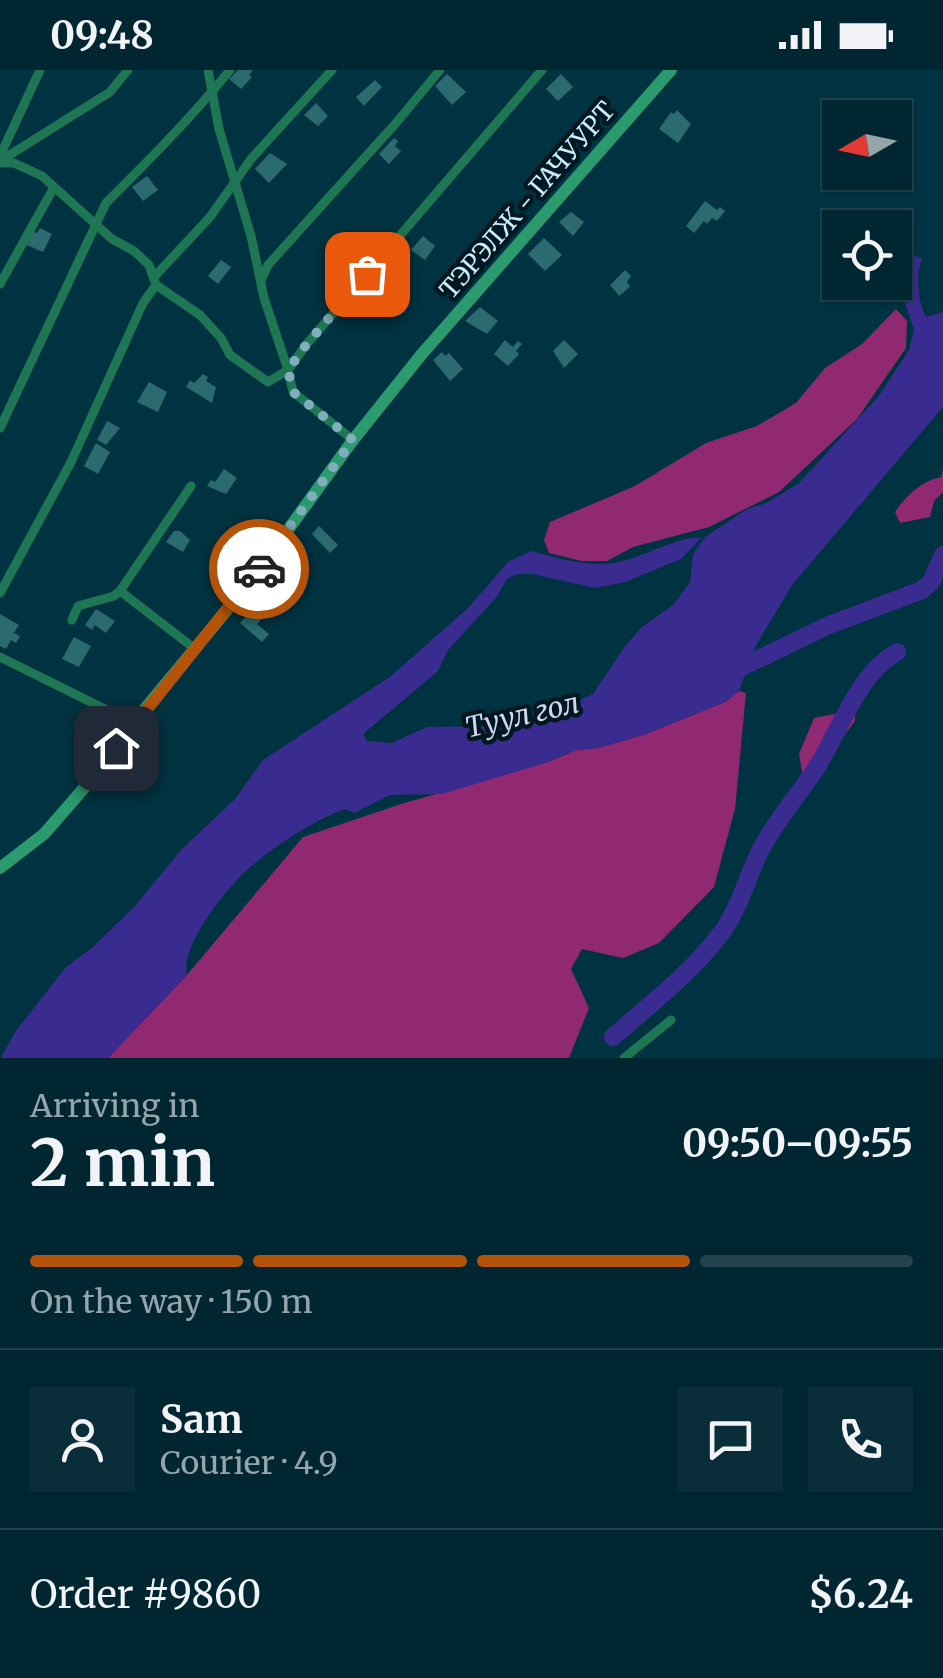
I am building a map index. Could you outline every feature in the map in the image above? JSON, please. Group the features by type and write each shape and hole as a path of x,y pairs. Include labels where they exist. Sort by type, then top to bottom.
{"main road":[{"name":"ТЭРЭЛЖ - ГАЧУУРТ","path":"0,868 44,834 98,772 251,581 353,440 534,224 670,70"}],"street":[{"path":"0,160 40,70"},
{"path":"0,160 110,92 128,70"},
{"path":"208,70 260,280 293,392 353,440"},
{"path":"0,428 106,202 135,177 212,95 230,70"},
{"path":"0,593 71,462 155,280 231,191 234,180 332,70"},
{"path":"260,280 268,265 440,70"},
{"path":"0,160 33,169 112,239 134,251 155,280 222,338 230,356 268,382 288,370 542,70"},
{"path":"0,284 53,189"},
{"path":"72,620 78,606 120,591 191,486"},
{"path":"120,591 195,650"},
{"path":"0,656 134,723"},
{"path":"624,1058 671,1020"}],"shaded area":[{"path":"912,254 922,259 918,288 926,317 943,312 943,407 792,585 755,647 739,691 727,701 646,734 576,750 442,794 390,795 354,813 345,809 320,820 268,853 227,891 197,934 190,949 187,975 108,1058 1,1058 15,1032 66,967 92,948 136,905 181,850 236,798 263,760 391,676 468,608 508,562 531,551 582,563 607,564 702,537 681,559 625,582 595,588 533,574 517,574 507,579 496,598 448,650 438,671 363,734 367,741 392,743 427,727 504,726 537,719 593,694 625,646 642,627 673,605 690,582 693,554 705,537 747,509 767,503 799,483 878,397 909,350 914,330 904,300 912,300"},
{"path":"896,309 907,321 906,348 857,419 779,492 709,527 633,547 607,561 582,561 549,553 544,540 550,522 635,486 706,443 757,426 796,403 825,368 862,344"},
{"path":"943,468 943,492 934,501 930,517 900,523 895,512 921,485 941,477"},
{"path":"739,691 746,693 735,809 714,887 659,943 623,958 582,949 571,969 589,1008 569,1058 108,1058 187,975 303,837 576,750 646,734 727,701"},
{"path":"855,710 855,721 832,751 825,771 815,779 803,777 799,754 814,718"}],"building":[{"path":"238,70 253,70 241,89 229,79"},
{"path":"447,74 466,92 452,105 435,86"},
{"path":"561,74 573,87 558,101 546,89"},
{"path":"375,80 382,87 364,106 356,97"},
{"path":"316,103 328,116 318,126 304,115"},
{"path":"677,110 691,124 678,143 659,129"},
{"path":"394,138 401,151 389,164 379,154"},
{"path":"270,153 287,164 269,183 255,169"},
{"path":"147,176 158,190 143,201 132,187"},
{"path":"705,201 725,211 717,221 704,221 694,233 686,226"},
{"path":"571,212 584,222 573,236 559,222"},
{"path":"40,228 52,234 43,252 27,245 33,231 37,233"},
{"path":"423,236 435,246 425,260 411,250"},
{"path":"544,238 562,255 545,271 528,254"},
{"path":"221,260 231,267 218,284 208,276"},
{"path":"625,270 631,276 627,282 630,287 619,296 610,285"},
{"path":"480,307 498,321 487,334 465,321"},
{"path":"505,340 513,347 518,341 522,344 508,366 494,354"},
{"path":"564,340 578,354 564,368 553,351"},
{"path":"442,352 445,356 449,353 463,369 450,381 433,360"},
{"path":"203,374 216,387 212,403 186,387 190,380 194,383"},
{"path":"149,382 167,392 158,412 137,402"},
{"path":"107,421 120,428 106,445 97,440"},
{"path":"96,443 110,452 98,474 84,466"},
{"path":"224,469 237,478 226,494 207,486"},
{"path":"319,526 338,545 330,553 312,534"},
{"path":"174,531 190,540 183,552 166,542"},
{"path":"289,565 298,573 275,599 266,590"},
{"path":"264,597 274,605 257,624 269,634 262,642 240,623"},
{"path":"96,609 115,621 106,633 95,625 92,630 85,625"},
{"path":"0,614 19,625 14,633 20,636 16,643 11,640 6,649 0,646"},
{"path":"74,637 91,646 79,667 62,659"}],"waterway":[{"path":"727,674 829,625 922,590 931,582 943,555"},
{"path":"613,1037 682,976 726,927 765,842 815,770 860,689 897,652"}],"way so far":[{"path":"259,569 353,440 293,392 288,370 367,274"}],"route":[{"path":"116,748 259,569"}],"water label":[{"name":"Туул гол","path":"522,715"}]}
